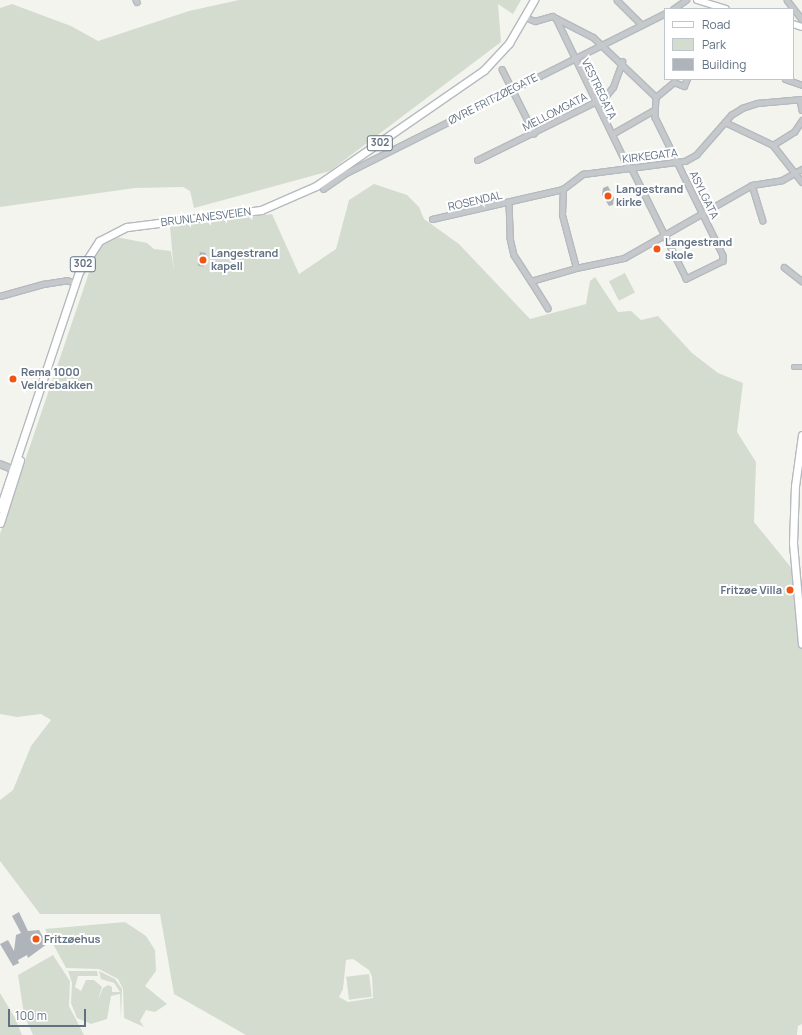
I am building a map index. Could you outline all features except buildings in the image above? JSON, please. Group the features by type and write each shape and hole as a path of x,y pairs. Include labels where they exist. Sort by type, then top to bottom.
{"main road":[{"name":"BRUNLANESVEIEN","path":"0,524 15,470 75,283 92,249 116,230 252,212 289,199 321,183 484,70 509,43 534,0"},
{"path":"701,1 715,8"},
{"path":"802,435 795,486 793,543 802,644"},
{"name":"BRUNLANESVEIEN","path":"0,508 15,470"}],"street":[{"path":"617,0 642,24"},
{"path":"674,8 686,0"},
{"path":"787,0 793,8"},
{"path":"794,9 802,19"},
{"name":"ØVRE FRITZØEGATE","path":"323,189 346,173 512,90 573,57 664,13"},
{"path":"525,17 535,21 556,18 603,43 656,97"},
{"name":"VESTREGATA","path":"556,18 595,102 687,280 724,260"},
{"name":"MELLOMGATA","path":"477,160 595,102 611,91 622,62"},
{"path":"502,69 534,133"},
{"path":"612,134 654,110 656,97 674,82 684,86 687,80"},
{"path":"788,80 802,85"},
{"path":"801,99 802,110"},
{"name":"KIRKEGATA","path":"509,202 563,189 583,174 678,162 696,155 725,122 736,112 750,105 801,99"},
{"name":"ASYLGATA","path":"654,110 724,260"},
{"path":"773,145 794,132 802,120"},
{"path":"725,122 773,145 802,182"},
{"path":"531,280 576,268 624,258 665,236 752,185 782,180 802,169"},
{"path":"752,185 763,220"},
{"path":"563,189 562,215 576,268"},
{"name":"ROSENDAL","path":"432,219 509,202 510,238 514,255 548,308"},
{"path":"784,266 802,281"},
{"path":"0,296 43,284 67,280 75,283"},
{"path":"794,366 802,367"},
{"path":"0,464 15,470"}],"green space":[{"path":"239,0 521,0 513,14 498,4 501,42 330,171 194,208 190,191 183,187 135,188 0,207 0,8 12,4 71,26 98,41 189,11"},
{"path":"374,184 407,195 419,207 424,219 459,244 530,319 586,304 590,281 595,277 618,312 631,311 641,320 658,316 692,353 718,373 743,383 737,432 756,462 754,522 802,581 802,1024 798,1026 797,1035 246,1035 174,994 160,914 40,914 0,861 0,800 13,790 31,746 51,720 41,714 17,717 0,714 0,534 95,255 106,242 116,237 147,243 154,249 171,251 174,271 170,227 272,214 299,274 336,249 349,200","holes":["353,959 369,970 372,977 373,998 348,1002 339,997 343,989 346,960"]},
{"path":"625,273 635,293 619,301 609,281"},
{"path":"125,922 146,936 155,950 156,971 145,986 167,1004 155,1012 146,1010 140,1021 144,1027 124,1018 123,989 118,979 99,969 66,968 45,929"},
{"path":"53,955 70,981 69,1006 84,1035 33,1035 24,1015 18,975"},
{"path":"68,971 97,971 98,976 78,976 75,987 81,991 86,980 94,980 102,987 98,1000 103,988 108,985 112,987 112,992 120,992 114,983 101,979 99,971 115,979 122,989 121,1020 120,994 111,996 107,1019 91,1024 77,1018 71,1003 72,983"},
{"path":"369,974 372,997 349,1000 346,977"},
{"path":"0,993 15,1018 22,1035 0,1035"}],"place":[{"name":"Langestrand kirke","path":"608,196"},
{"name":"Langestrand skole","path":"657,249"},
{"name":"Langestrand kapell","path":"203,260"},
{"name":"Rema 1000 Veldrebakken","path":"13,379"},
{"name":"Fritzøe Villa","path":"790,590"},
{"name":"Fritzøehus","path":"36,939"}]}
